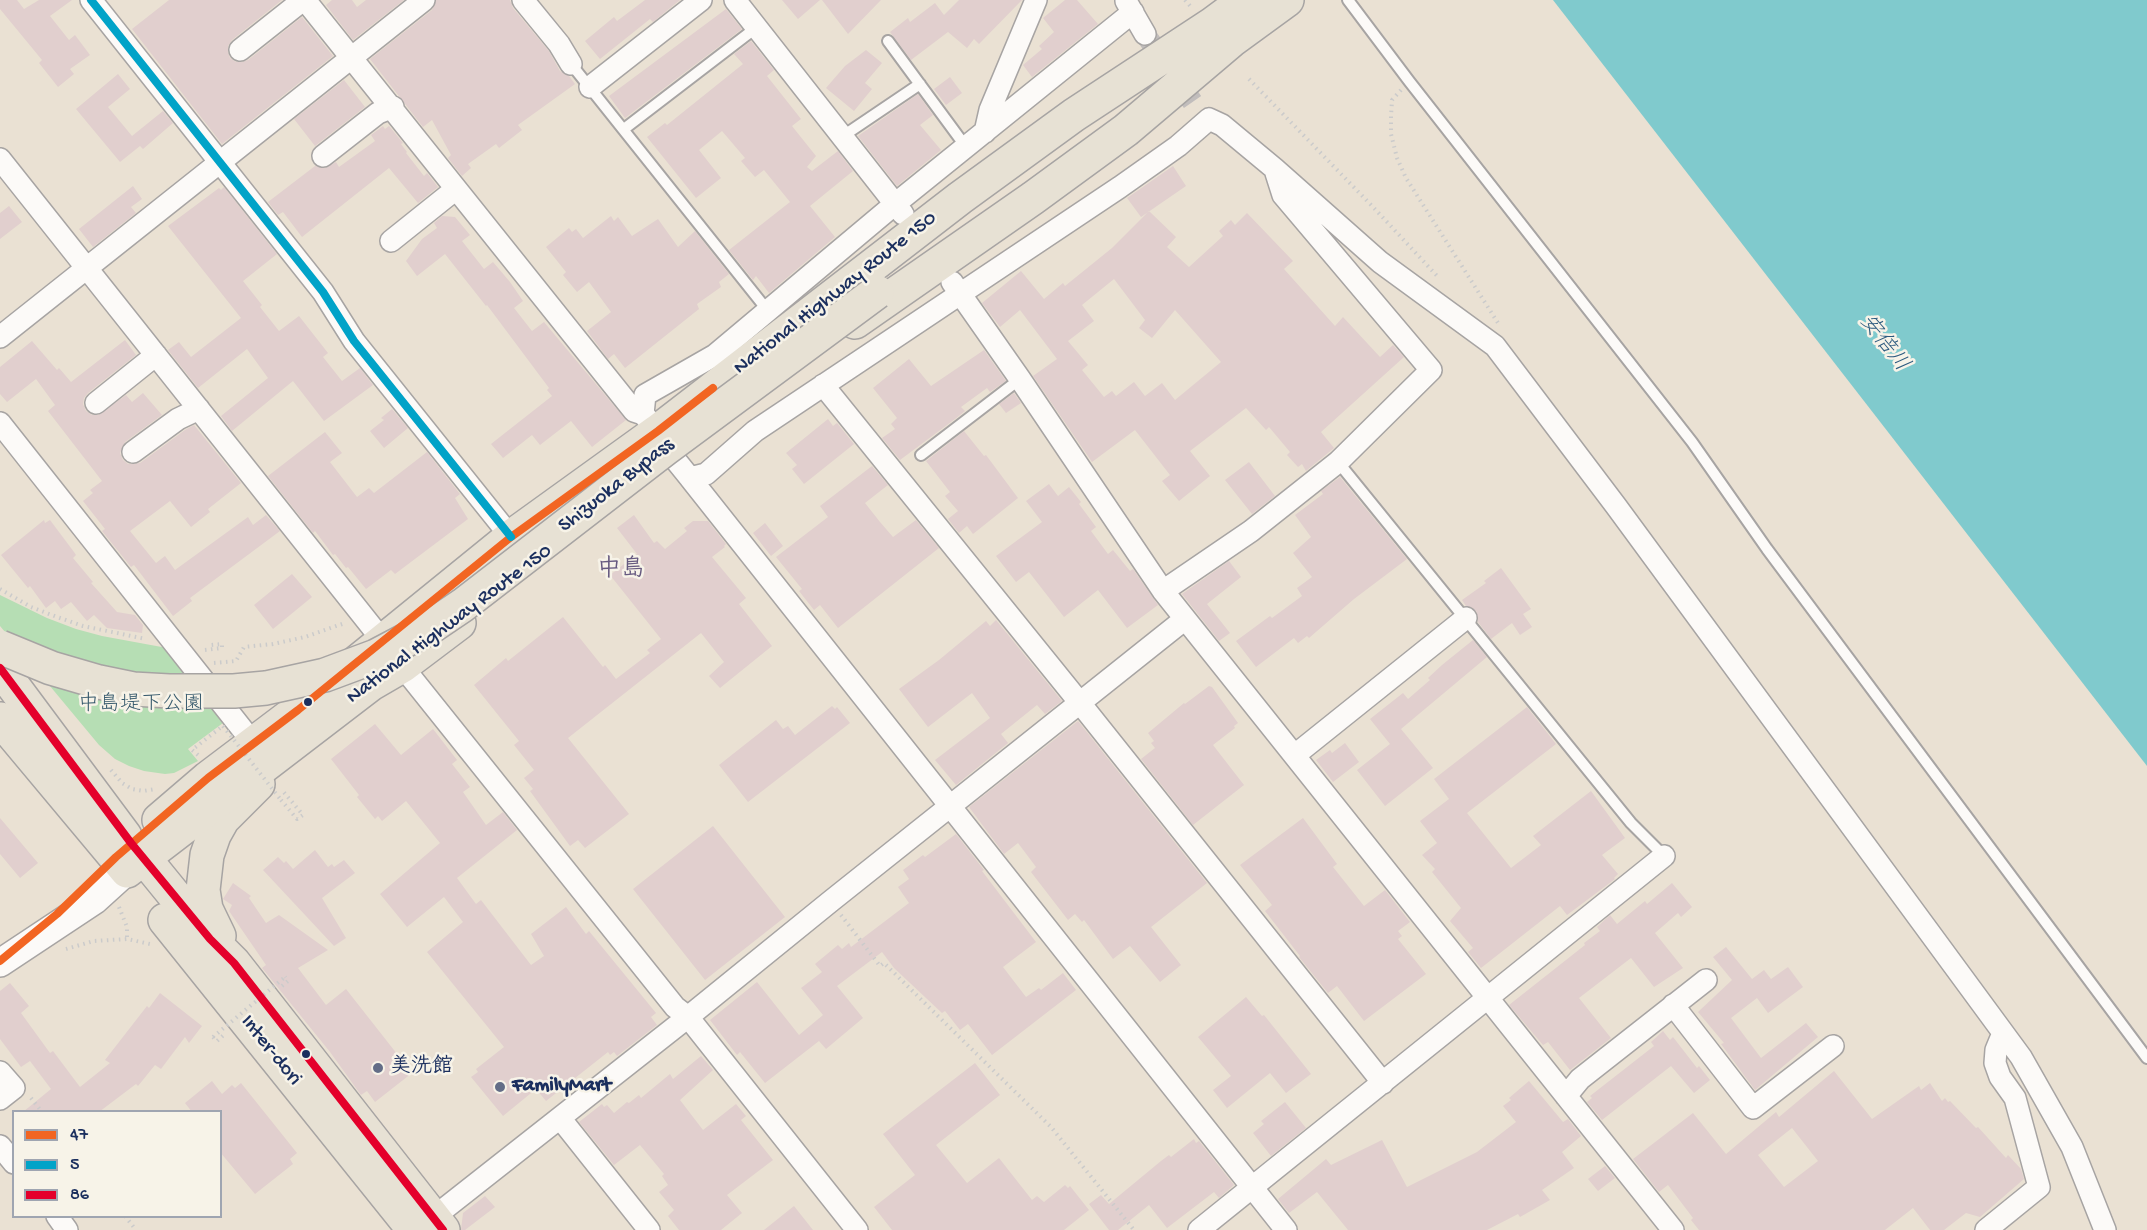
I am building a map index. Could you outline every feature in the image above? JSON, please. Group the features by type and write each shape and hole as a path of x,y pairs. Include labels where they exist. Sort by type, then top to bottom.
{"main road":[{"name":"National Highway Route 150","path":"873,288 1245,0"},
{"name":"National Highway Route 150","path":"129,857 371,684 392,653 510,537 656,432 960,198 1074,115 1213,24 1287,0"},
{"name":"National Highway Route 150","path":"33,714 56,731 110,798 129,808 145,812 156,810 206,764 254,744 392,653 471,614 656,432 1034,198 1126,130 1213,24"},
{"name":"Shizuoka Bypass","path":"0,624 53,648 101,661 168,671 231,671 262,668 320,656 345,647 392,626 450,591 873,288"},
{"name":"Shizuoka Bypass","path":"0,647 51,668 99,682 133,689 169,691 234,691 266,688 325,675 376,656 429,628 463,605 873,288"},
{"name":"National Highway Route 150","path":"0,668 129,857"},
{"path":"234,963 206,909 203,890 207,855 214,835 223,819 245,796 371,684"},
{"path":"0,719 129,857"},
{"name":"National Highway Route 150","path":"129,857 206,764"},
{"name":"Inter-dori","path":"129,857 234,963 427,1227"},
{"name":"Inter-dori","path":"129,857 427,1227"}],"street":[{"path":"91,0 323,292 354,341 510,537"},
{"path":"240,50 304,0 393,107 634,411 656,432 690,478 1286,1230"},
{"path":"0,337 424,0"},
{"path":"523,0 571,64"},
{"path":"590,87 701,0"},
{"path":"735,0 899,209"},
{"path":"986,132 990,110 1036,0"},
{"path":"656,432 645,395 715,356 768,311 899,209 966,147 1130,6 1145,34"},
{"path":"323,156 378,113 393,107"},
{"path":"690,478 706,474 714,469 755,431 957,288 1178,146 1202,113 1222,125 1275,169 1380,262 1494,346 1616,506 1973,995 2021,1057 2072,1147 2105,1230"},
{"path":"0,159 675,1007 688,1017 857,1230"},
{"path":"1163,591 1251,531 1338,462 1431,370 1283,195 1275,169"},
{"path":"391,241 456,189"},
{"path":"957,288 1163,591 1673,1230"},
{"path":"96,403 156,355"},
{"path":"823,385 1383,1083"},
{"path":"133,452 178,418 199,409"},
{"path":"0,423 254,744"},
{"path":"1295,755 1466,618"},
{"path":"427,1227 560,1118 1185,619"},
{"path":"1199,1230 1664,856"},
{"path":"0,962 95,900 129,857"},
{"path":"1566,1096 1580,1079 1706,980"},
{"path":"1673,1005 1753,1108 1833,1046"},
{"path":"1986,1230 2039,1187 2015,1098 2000,1077 1995,1063 1996,1050 2003,1033"},
{"path":"0,1072 14,1088 0,1099"},
{"path":"560,1118 649,1230"},
{"path":"0,1146 12,1161"},
{"path":"59,1218 68,1230"}],"lane":[{"path":"1348,0 1692,442 1782,568 2147,1058"},
{"path":"624,129 756,27"},
{"path":"888,41 966,147"},
{"path":"571,64 768,311"},
{"path":"843,136 920,84"},
{"path":"921,455 1020,379"},
{"path":"1338,462 1631,823 1664,856"}],"path":[{"path":"1185,0 1213,24"},
{"path":"1249,79 1441,281"},
{"path":"1409,81 1392,100 1391,134 1397,159 1406,178 1501,327 1494,346"},
{"path":"205,650 222,648 222,644 211,645"},
{"path":"206,764 192,750 223,726 297,819 303,815 283,791"},
{"path":"106,765 122,783 132,789 142,791 157,789"},
{"path":"831,901 880,966 884,963 1051,1127 1134,1230"},
{"path":"118,907 127,927 127,939"},
{"path":"63,950 94,941 127,939 152,945"},
{"path":"226,1032 217,1041 213,1037 285,977"},
{"path":"228,1016 235,1025"},
{"path":"127,1218 136,1230"}],"green space":[{"name":"中島堤下公園","path":"0,595 47,618 76,629 167,648 236,732 232,735 223,723 188,749 198,761 174,773 144,771 115,759 99,745 0,626"}],"water":[{"name":"安倍川","path":"1553,0 2147,0 2147,766"}],"building":[{"path":"0,0 17,0 24,9 39,0 72,0 50,16 69,40 75,35 90,55 70,69 74,74 58,87 39,63 42,60 0,9"},
{"path":"169,0 282,0 232,40 228,46 228,52 230,58 236,62 248,60 302,17 333,56 222,144 132,29"},
{"path":"332,0 352,0 357,7 366,0 404,0 353,40 326,5"},
{"path":"436,0 510,0 513,8 549,51 560,71 569,76 575,84 518,125 522,130 499,148 496,144 468,164 471,168 462,176 448,158 451,155 432,120 423,127 370,59 432,10"},
{"path":"645,0 680,0 653,22 650,19 600,59 585,41 614,17 617,21"},
{"path":"782,0 820,0 798,19"},
{"path":"822,0 881,0 848,34"},
{"path":"959,0 1022,0 979,44 974,39 967,48 948,32 911,60 890,32 908,18 910,22 935,3 944,15"},
{"path":"1065,0 1077,0 1098,24 1032,77 1023,65 1042,49 1039,46 1054,32 1043,18"},
{"path":"726,9 742,29 625,118 609,96"},
{"path":"751,41 774,70 767,76 801,119 792,126 816,156 807,167 812,171 838,151 853,171 810,206 835,237 769,293 756,276 753,280 729,250 790,202 764,170 755,177 741,161 745,158 722,131 699,150 721,178 696,198 647,137 665,123 667,125 743,64 734,54"},
{"path":"866,50 882,63 865,83 872,89 854,111 826,88 845,66"},
{"path":"118,74 130,89 108,107 132,136 163,111 173,123 143,149 140,146 120,162 76,109"},
{"path":"950,77 962,93 946,105 934,89"},
{"path":"344,80 365,107 315,146 294,119"},
{"path":"918,94 933,115 920,125 941,150 897,186 858,136"},
{"path":"383,126 385,129 389,126 424,176 427,173 438,187 418,203 389,168 302,237 283,212 278,215 268,202 315,166 325,168 336,162 339,167 375,141 371,135"},
{"path":"1173,166 1186,186 1141,217 1127,198"},
{"path":"133,186 142,199 131,207 136,213 93,247 79,229"},
{"path":"224,187 277,254 243,281 262,305 260,307 279,331 299,316 328,353 323,357 342,381 360,368 373,385 324,421 293,381 232,431 221,416 268,378 247,349 198,388 168,350 179,342 191,357 241,318 168,226 219,188 221,190"},
{"path":"9,206 22,222 0,239 0,213"},
{"path":"1149,211 1176,237 1167,247 1189,267 1223,236 1219,231 1231,220 1235,225 1247,213 1293,261 1284,269 1335,326 1343,317 1380,357 1393,345 1404,357 1321,432 1334,448 1306,471 1302,464 1298,467 1287,455 1290,452 1269,427 1266,430 1246,408 1190,451 1210,476 1179,501 1162,481 1170,475 1135,430 1092,462 1033,376 1057,359 1020,310 1000,327 982,303 1021,271 1044,299 1063,283 1065,286 1112,248","holes":["1114,279 1145,320 1139,328 1152,338 1175,310 1221,362 1175,400 1162,383 1145,396 1134,382 1116,396 1112,391 1104,397 1082,370 1088,365 1068,341 1094,321 1082,305"]},
{"path":"442,216 455,217 470,235 462,241 484,269 493,262 510,282 523,301 514,308 532,331 544,322 626,420 592,447 571,421 540,445 532,435 503,458 491,444 552,396 547,390 549,388 487,305 445,254 417,276 406,261 422,239 437,228 434,223"},
{"path":"611,216 614,221 618,217 632,236 658,219 678,247 695,231 729,274 719,282 721,287 697,304 699,309 625,368 614,354 608,359 587,331 611,312 589,282 577,292 563,275 566,272 546,247 569,228 572,232 576,229 583,238"},
{"path":"125,340 136,355 88,393 83,404 86,411 92,415 98,415 126,395 132,402 143,393 162,415 125,442 120,453 123,460 128,464 140,463 194,425 241,483 208,509 210,512 191,527 170,501 130,531 156,563 165,556 175,570 248,517 253,525 266,515 280,531 190,598 192,601 173,616 134,565 131,567 102,531 105,529 83,501 93,493 90,490 102,481 48,411 55,405 36,379 7,402 0,394 0,367 32,341 57,370 59,368 71,382"},
{"path":"984,350 1006,381 990,392 987,388 961,407 965,411 900,460 882,438 895,429 891,424 897,418 873,388 909,359 931,386"},
{"path":"1014,393 1021,403 1006,413 999,404"},
{"path":"392,409 408,428 384,448 370,431 384,420 381,418"},
{"path":"828,419 833,426 837,423 854,444 804,484 792,469 797,465 786,453"},
{"path":"964,431 984,456 986,455 1018,498 973,534 967,526 959,533 948,519 958,511 945,496 950,492 926,461"},
{"path":"325,432 342,453 330,462 357,497 369,488 374,493 427,452 460,494 455,498 468,519 395,574 391,570 366,589 348,567 346,568 335,554 333,555 315,531 313,533 268,476"},
{"path":"1249,462 1275,496 1252,514 1225,480"},
{"path":"872,466 888,485 865,503 880,522 893,537 916,520 939,548 838,628 820,605 814,610 799,591 802,589 776,557 828,517 820,506"},
{"path":"1340,477 1407,559 1354,599 1309,638 1307,636 1298,643 1294,638 1256,667 1236,641 1302,596 1297,588 1312,577 1293,553 1311,537 1295,515 1323,494 1321,491"},
{"path":"1049,484 1058,496 1069,487 1096,527 1091,531 1108,554 1113,550 1130,571 1133,569 1158,605 1127,628 1098,590 1064,617 1029,572 1016,582 996,556 1042,522 1026,501"},
{"path":"634,515 654,543 657,541 665,549 687,531 684,528 693,521 708,521 726,544 712,557 746,598 739,604 772,646 720,688 709,676 724,662 701,633 568,738 629,814 585,848 578,840 570,846 530,791 533,789 524,778 534,770 514,745 519,741 474,685 506,658 508,661 563,617 603,667 605,665 616,679 650,653 647,650 661,639 610,575 637,554 617,528"},
{"path":"44,520 45,523 50,520 76,555 73,558 93,582 91,583 117,612 135,615 143,625 142,633 107,628 94,615 87,621 71,602 61,609 55,601 46,608 30,586 28,588 1,555"},
{"path":"765,523 783,546 771,556 753,533"},
{"path":"1229,561 1241,577 1207,604 1230,633 1219,641 1182,594"},
{"path":"1501,568 1531,609 1523,614 1532,627 1520,635 1512,623 1491,639 1478,622 1476,611 1466,606 1462,600 1486,583 1484,581"},
{"path":"292,574 312,597 273,629 254,605"},
{"path":"996,620 1062,701 1045,714 1037,705 1001,734 1008,743 956,785 935,760 990,718 972,693 928,727 899,689 986,621 990,626"},
{"path":"1473,640 1487,657 1401,729 1433,768 1385,806 1357,770 1390,744 1370,719 1403,693 1408,699 1430,680 1428,678 1442,665"},
{"path":"1209,686 1238,723 1213,745 1244,785 1193,825 1141,759 1155,748 1151,743 1154,741 1148,733"},
{"path":"832,706 835,709 837,707 850,723 748,802 719,765 776,720 783,729 788,726 795,735"},
{"path":"1527,707 1556,744 1467,813 1511,868 1541,845 1533,836 1591,791 1625,838 1602,855 1618,874 1615,879 1567,915 1560,906 1481,968 1468,952 1473,948 1450,921 1461,908 1432,872 1435,869 1422,855 1437,843 1420,821 1449,799 1434,779"},
{"path":"1078,721 1207,883 1151,927 1181,965 1160,982 1130,946 1113,959 1084,920 1082,922 1075,914 1068,920 1031,872 1036,867 1018,843 1004,854 969,807"},
{"path":"375,724 401,755 433,729 457,760 452,764 470,787 463,792 486,825 503,812 517,830 457,878 476,904 481,900 531,965 544,956 531,934 566,907 586,934 589,931 656,1013 651,1017 657,1025 617,1056 614,1052 610,1055 608,1052 546,1101 536,1089 503,1116 471,1077 478,1072 476,1069 504,1047 427,952 463,922 444,897 407,927 380,894 440,843 406,801 382,821 378,816 375,819 331,759"},
{"path":"1345,743 1359,762 1333,782 1316,760 1330,750 1332,753"},
{"path":"0,818 38,863 20,878 0,854"},
{"path":"1303,818 1337,864 1333,867 1364,906 1385,890 1410,922 1398,931 1402,936 1398,939 1426,974 1364,1021 1337,986 1328,993 1299,957 1265,911 1272,905 1240,865"},
{"path":"713,826 785,917 705,980 633,889"},
{"path":"956,834 1036,942 1003,967 1026,997 1039,988 1041,990 1063,973 1076,990 992,1055 968,1024 960,1030 945,1011 942,1013 894,968 882,952 837,986 863,1018 826,1049 819,1041 765,1083 740,1052 737,1055 710,1020 757,982 799,1035 823,1015 801,988 822,972 815,964 838,945 842,949 849,943 851,947 909,903 898,887 909,879 903,870"},
{"path":"315,850 328,867 332,864 334,867 344,860 355,873 322,898 346,938 334,946 263,870 278,857 284,863 286,861 293,869"},
{"path":"233,883 251,896 249,898 266,923 279,915 328,950 298,968 326,1005 346,989 412,1073 375,1102 367,1091 361,1095 330,1052 262,968 266,965 229,911 232,905 223,899"},
{"path":"1672,883 1692,907 1681,917 1678,913 1655,933 1683,968 1654,987 1631,958 1579,998 1611,1038 1570,1070 1548,1042 1543,1045 1509,1005 1585,945 1584,943 1600,931 1597,927 1610,915 1617,924 1645,901 1647,904"},
{"path":"1726,947 1752,979 1764,970 1771,979 1788,967 1803,987 1768,1013 1757,998 1731,1018 1761,1058 1806,1023 1818,1037 1755,1090 1721,1044 1724,1043 1698,1012 1732,980 1713,957"},
{"path":"10,983 29,1006 21,1013 50,1053 53,1051 80,1087 110,1063 105,1060 160,993 202,1026 189,1043 185,1037 161,1069 155,1065 138,1086 136,1084 102,1110 25,1110 51,1089 30,1061 21,1067 0,1039 0,991"},
{"path":"1246,997 1262,1016 1264,1015 1311,1074 1286,1093 1270,1073 1227,1108 1213,1090 1231,1076 1198,1037"},
{"path":"1663,1031 1670,1040 1673,1037 1697,1068 1699,1066 1710,1080 1694,1093 1671,1066 1602,1120 1587,1102 1592,1098 1590,1096 1654,1046 1651,1042"},
{"path":"701,1056 713,1070 680,1100 703,1130 736,1104 746,1116 741,1120 773,1160 727,1195 742,1213 721,1230 679,1230 668,1216 674,1210 659,1192 668,1185 662,1176 664,1174 640,1145 614,1165 579,1122 602,1104 604,1107 607,1105 614,1113 639,1095 641,1098 670,1074 673,1079"},
{"path":"975,1063 1000,1095 936,1145 967,1183 999,1158 1032,1200 1037,1196 1044,1202 1065,1185 1068,1188 1070,1186 1089,1210 1064,1230 892,1230 874,1207 915,1175 883,1134"},
{"path":"1834,1071 1872,1119 1919,1086 1921,1090 1930,1083 1942,1101 1945,1098 1948,1102 1950,1101 2006,1158 2008,1155 2021,1169 2024,1179 1980,1217 1966,1213 1944,1230 1930,1230 1913,1208 1885,1230 1699,1230 1691,1220 1693,1218 1668,1185 1659,1192 1633,1159 1693,1113 1726,1154 1776,1112 1779,1117","holes":["1792,1128 1818,1161 1784,1187 1758,1155"]},
{"path":"212,1081 222,1094 232,1085 235,1088 241,1083 297,1153 290,1159 293,1164 255,1194 222,1154 222,1110 190,1110 185,1103"},
{"path":"1529,1081 1563,1122 1568,1119 1581,1136 1562,1152 1574,1168 1542,1190 1550,1200 1520,1217 1518,1214 1487,1230 1348,1230 1317,1192 1289,1213 1278,1199 1326,1159 1331,1165 1382,1140 1407,1187 1477,1152 1516,1122 1503,1106"},
{"path":"1285,1102 1306,1128 1271,1156 1253,1133 1264,1124 1261,1121"},
{"path":"1194,1139 1196,1143 1199,1141 1234,1185 1219,1198 1214,1192 1167,1228 1149,1205 1118,1230 1109,1230 1089,1204 1101,1195 1109,1204 1161,1161 1169,1155 1171,1157"},
{"path":"1605,1166 1615,1178 1598,1191 1588,1179"},
{"path":"485,1196 495,1207 465,1230 461,1230 463,1213"},
{"path":"794,1206 813,1230 764,1230"}],"tunnel":[{"path":"1145,34 1196,107"}],"transit line":[{"name":"5","path":"91,0 323,292 354,341 511,537"},
{"name":"47","path":"0,961 57,914 116,857 208,778 298,710 511,537 658,431 713,388"},
{"name":"86","path":"0,668 131,843 210,939 234,963 443,1230"}],"place":[{"name":"美洗館","path":"378,1068"},
{"name":"FamilyMart","path":"500,1087"}],"district":[{"name":"中島","path":"621,571"}]}
